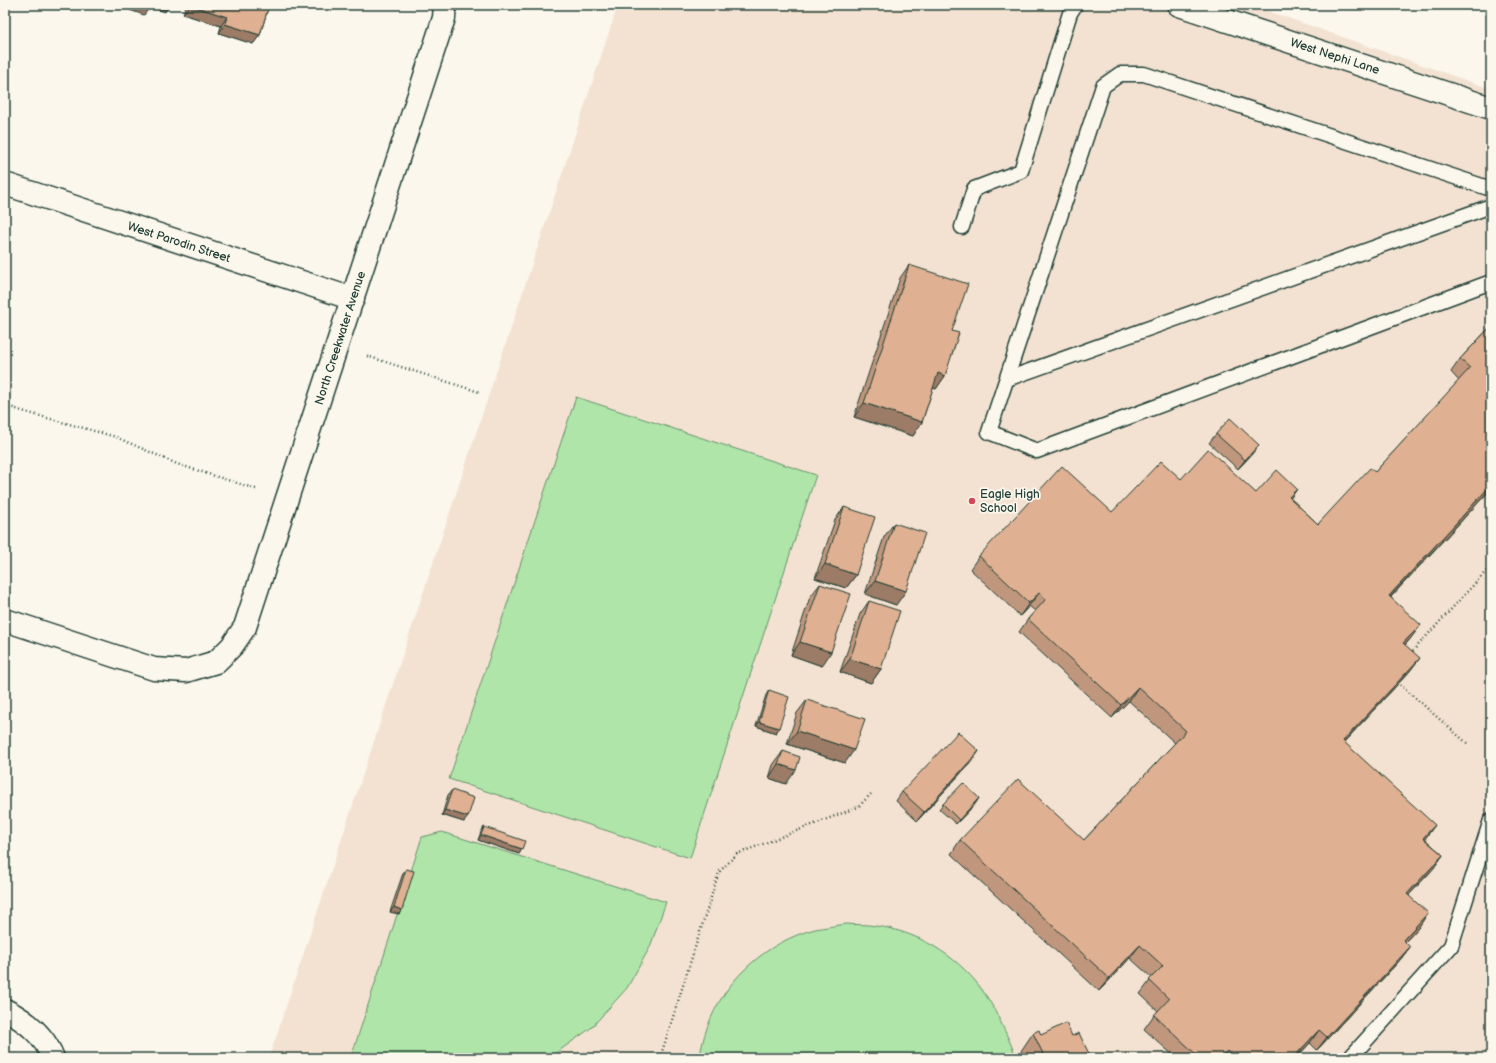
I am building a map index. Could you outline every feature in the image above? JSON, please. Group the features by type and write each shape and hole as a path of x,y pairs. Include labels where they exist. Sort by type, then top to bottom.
{"street":[{"name":"North Creekwater Avenue","path":"5,620 154,669 186,671 216,662 232,646 245,627 444,18 445,5"},
{"name":"West Nephi Lane","path":"1179,5 1491,108"},
{"name":"West Parodin Street","path":"5,184 353,299"},
{"path":"5,1010 18,1016 30,1025 40,1035 52,1054"}],"lane":[{"path":"962,227 974,189 1021,171 1070,13 1074,5"},
{"path":"1491,189 1144,74 1120,74 1103,86 989,432 1037,451 1491,282"},
{"path":"1007,379 1491,206"},
{"path":"1350,1058 1451,946 1491,820"}],"path":[{"path":"367,356 479,392"},
{"path":"5,405 116,437 178,464 256,489"},
{"path":"1406,659 1491,566"},
{"path":"1396,681 1468,744"},
{"path":"660,1058 719,872 737,854 858,807 871,794"}],"shaded area":[{"name":"Eagle High School","path":"618,5 1251,5 1491,89 1491,1058 269,1058"}],"green space":[{"path":"576,397 816,475 690,858 449,779"},
{"path":"442,832 666,902 650,947 627,988 591,1028 549,1058 351,1058 422,837"},
{"path":"846,924 872,925 906,933 934,946 947,955 970,975 986,995 1017,1058 699,1058 706,1032 715,1010 724,994 749,965 780,943 797,935 815,929"}],"building":[{"path":"190,5 269,5 260,35 225,24 227,17"},
{"path":"909,265 968,284 952,331 959,333 945,376 938,373 922,422 864,403"},
{"path":"1491,326 1491,485 1389,596 1421,625 1403,643 1420,658 1343,741 1435,825 1423,838 1443,855 1407,894 1428,913 1403,940 1410,947 1327,1037 1319,1030 1293,1058 1235,1058 1227,1051 1220,1058 1200,1058 1154,1015 1169,999 1149,980 1163,966 1140,945 1109,978 960,840 1018,779 1084,840 1186,731 1138,687 1121,705 1028,619 1046,599 1039,593 1029,603 979,556 1062,466 1112,512 1161,461 1181,479 1208,449 1256,493 1277,470 1297,489 1289,497 1318,524 1370,468 1375,472 1470,368 1460,359"},
{"path":"1230,418 1259,445 1245,460 1216,434"},
{"path":"844,507 875,517 856,575 825,564"},
{"path":"894,523 925,533 906,591 875,581"},
{"path":"820,584 851,594 831,652 800,642"},
{"path":"869,601 900,611 881,669 850,659"},
{"path":"769,690 789,697 779,728 759,722"},
{"path":"807,700 865,719 854,750 797,731"},
{"path":"958,732 979,751 924,812 902,792"},
{"path":"783,751 800,757 796,770 778,764"},
{"path":"963,783 979,798 959,820 943,804"},
{"path":"452,790 474,798 468,817 445,810"},
{"path":"484,827 525,841 522,849 481,835"},
{"path":"406,869 414,871 402,910 394,907"},
{"path":"1066,1023 1072,1036 1079,1033 1091,1058 1045,1058 1033,1033 1039,1030 1041,1035"}],"place":[{"name":"Eagle High School","path":"972,501"}]}
